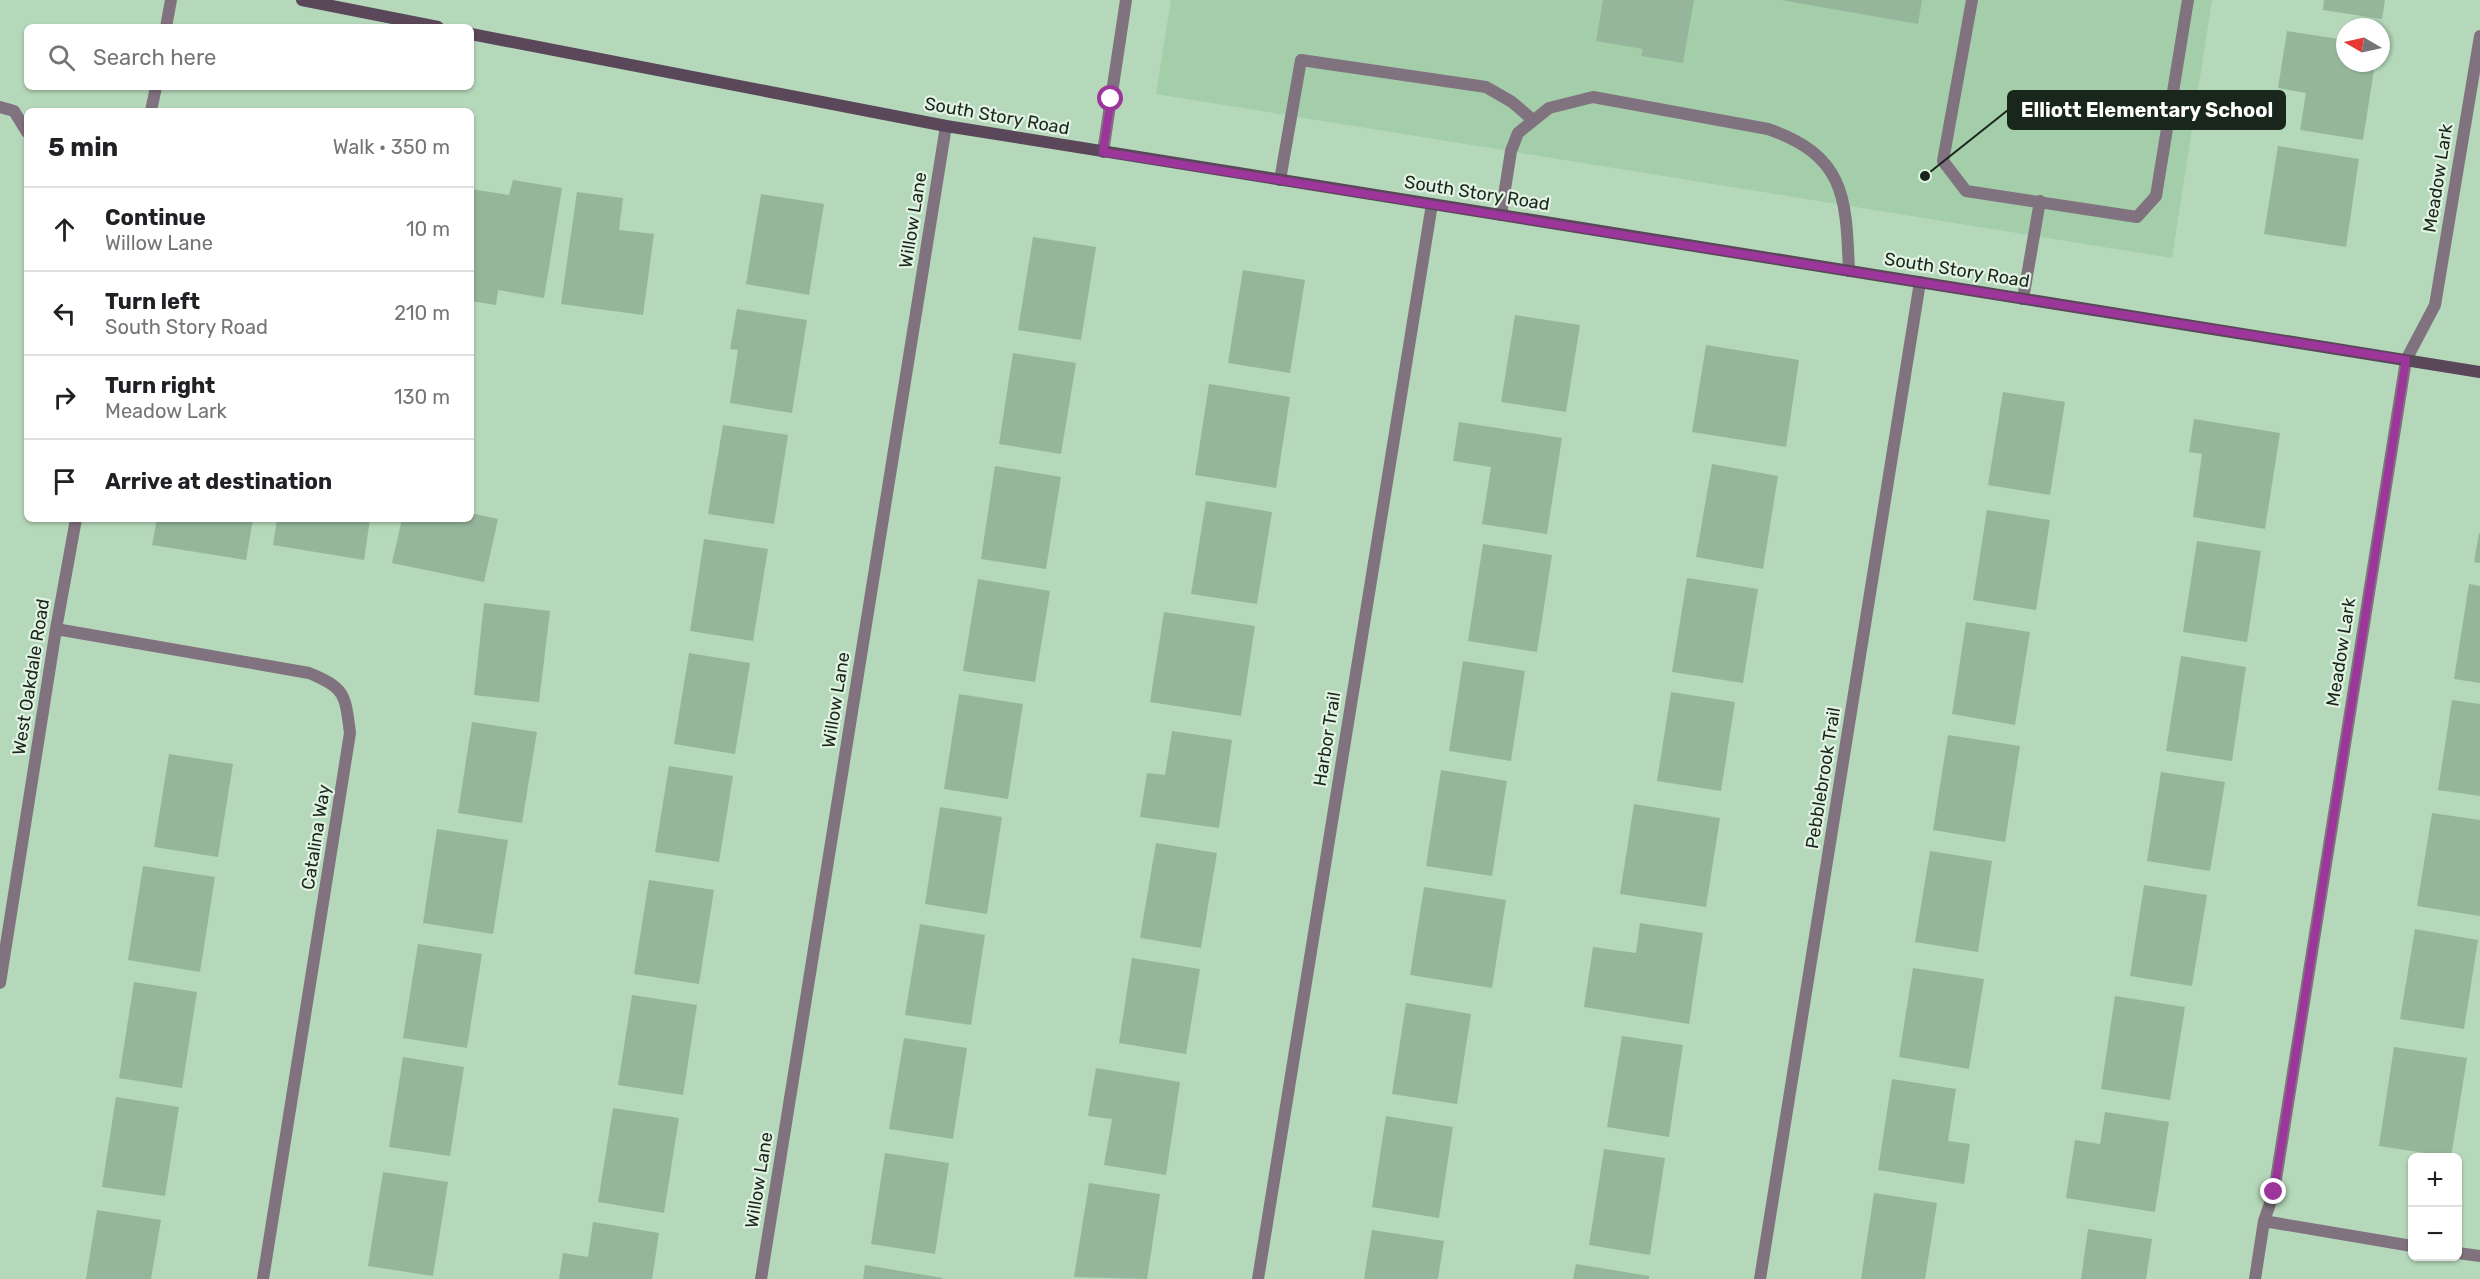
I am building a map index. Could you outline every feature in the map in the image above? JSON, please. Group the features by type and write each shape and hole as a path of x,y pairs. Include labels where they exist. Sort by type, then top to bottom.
{"main road":[{"path":"302,0 423,24"},
{"name":"South Story Road","path":"474,35 946,126 2480,372"}],"street":[{"path":"167,24 171,0"},
{"path":"1103,152 1126,0"},
{"path":"1972,0 1943,161 1966,190 2137,216 2156,196 2188,0"},
{"name":"Meadow Lark","path":"2255,1279 2264,1221 2274,1192 2406,360 2435,304 2480,36"},
{"path":"1280,180 1301,60 1486,87 1512,102 1533,120"},
{"path":"152,108 155,90"},
{"path":"1501,215 1511,151 1518,133 1549,108 1593,97 1768,129 1794,138 1817,153 1834,176 1843,197 1849,271"},
{"path":"0,107 14,111 24,127"},
{"name":"Willow Lane","path":"761,1279 946,126"},
{"path":"2023,299 2040,201"},
{"name":"Harbor Trail","path":"1258,1279 1432,204"},
{"name":"Pebblebrook Trail","path":"1760,1279 1920,282"},
{"name":"West Oakdale Road","path":"0,983 56,629 75,522"},
{"name":"Catalina Way","path":"56,629 309,673 333,683 345,700 350,733 263,1279"},
{"path":"2264,1221 2408,1245"},
{"path":"2462,1254 2480,1256"}],"shaded area":[{"path":"1171,0 2212,0 2172,258 1156,94"}],"building":[{"path":"1603,0 1694,0 1683,63 1641,56 1643,49 1596,41"},
{"path":"1781,0 1922,0 1918,24"},
{"path":"2324,0 2385,0 2382,18 2323,10"},
{"path":"2287,31 2336,39 2336,72 2374,72 2363,140 2300,130 2306,93 2278,88"},
{"path":"2278,146 2359,159 2346,247 2264,234"},
{"path":"513,180 562,188 544,298 498,290 496,305 474,301 474,189 509,195"},
{"path":"577,192 623,198 619,230 654,234 643,315 561,304"},
{"path":"761,194 824,204 809,295 746,284"},
{"path":"1033,237 1096,247 1081,340 1018,330"},
{"path":"1243,270 1305,280 1290,373 1228,363"},
{"path":"737,309 807,320 792,413 730,403 738,350 730,349"},
{"path":"1515,315 1580,325 1566,412 1501,402"},
{"path":"1706,345 1799,360 1786,447 1692,432"},
{"path":"1013,353 1076,363 1061,454 999,444"},
{"path":"1209,384 1290,397 1276,488 1195,475"},
{"path":"2003,392 2065,402 2050,495 1988,485"},
{"path":"2194,419 2280,433 2265,529 2193,517 2202,454 2189,452"},
{"path":"1459,422 1562,438 1547,534 1482,524 1491,467 1453,461"},
{"path":"723,425 788,435 774,524 708,514"},
{"path":"1712,464 1778,476 1763,569 1696,557"},
{"path":"995,466 1061,477 1046,569 981,559"},
{"path":"1206,501 1272,512 1257,604 1191,594"},
{"path":"1987,510 2050,520 2036,610 1973,600"},
{"path":"474,514 498,519 484,582 392,563 401,522 474,522"},
{"path":"156,522 252,522 246,560 152,545"},
{"path":"277,522 370,522 364,560 273,545"},
{"path":"2480,533 2480,563 2474,562"},
{"path":"704,539 768,549 753,641 690,631"},
{"path":"2197,541 2261,551 2247,642 2183,632"},
{"path":"1483,544 1552,555 1537,652 1468,641"},
{"path":"1687,578 1758,589 1743,683 1672,672"},
{"path":"978,579 1050,591 1035,682 963,671"},
{"path":"2469,584 2480,586 2480,683 2454,679"},
{"path":"484,603 550,611 539,702 474,695"},
{"path":"1164,612 1255,626 1241,716 1150,702"},
{"path":"1966,622 2030,632 2015,725 1952,714"},
{"path":"689,653 750,663 735,754 674,744"},
{"path":"2181,656 2246,667 2232,761 2166,751"},
{"path":"1463,661 1525,671 1511,761 1449,751"},
{"path":"1671,692 1735,702 1721,791 1657,781"},
{"path":"959,694 1023,704 1008,799 944,789"},
{"path":"2452,700 2480,704 2480,796 2438,790"},
{"path":"472,722 537,732 522,823 458,813"},
{"path":"1172,731 1232,740 1219,828 1140,817 1147,773 1165,775"},
{"path":"1948,735 2020,746 2005,842 1933,830"},
{"path":"169,754 233,764 218,857 154,847"},
{"path":"669,766 733,776 719,862 655,852"},
{"path":"1441,770 1507,781 1492,876 1426,866"},
{"path":"2161,772 2225,782 2210,871 2147,861"},
{"path":"1634,804 1720,818 1706,907 1620,894"},
{"path":"940,807 1002,817 987,914 925,904"},
{"path":"2432,813 2480,820 2480,916 2417,906"},
{"path":"437,829 508,840 493,934 423,923"},
{"path":"1156,843 1217,853 1201,948 1140,938"},
{"path":"1930,851 1992,861 1978,952 1915,942"},
{"path":"143,866 215,877 200,972 128,960"},
{"path":"649,880 714,890 699,984 634,974"},
{"path":"2144,885 2207,895 2192,986 2130,976"},
{"path":"1424,887 1506,900 1492,988 1410,975"},
{"path":"1640,923 1703,933 1689,1024 1584,1007 1593,947 1636,953"},
{"path":"920,924 985,935 971,1025 905,1015"},
{"path":"2415,929 2478,940 2464,1029 2400,1019"},
{"path":"418,944 482,954 467,1048 403,1038"},
{"path":"1132,958 1200,969 1186,1054 1119,1043"},
{"path":"1913,968 1984,979 1969,1069 1899,1057"},
{"path":"134,982 197,992 182,1088 119,1078"},
{"path":"632,995 697,1005 683,1095 618,1085"},
{"path":"2115,996 2185,1007 2170,1100 2101,1089"},
{"path":"1406,1003 1471,1014 1457,1104 1392,1094"},
{"path":"1622,1036 1683,1045 1669,1137 1607,1127"},
{"path":"904,1038 967,1048 953,1139 889,1129"},
{"path":"2394,1047 2467,1058 2452,1153 2425,1153 2379,1146"},
{"path":"403,1057 464,1067 450,1156 389,1147"},
{"path":"1096,1068 1180,1082 1166,1175 1104,1165 1112,1119 1088,1116"},
{"path":"1892,1079 1956,1089 1948,1141 1970,1144 1964,1184 1878,1170"},
{"path":"116,1097 179,1107 165,1196 102,1187"},
{"path":"613,1108 679,1118 664,1213 598,1202"},
{"path":"2105,1112 2169,1122 2155,1212 2066,1198 2075,1140 2100,1144"},
{"path":"1386,1116 1453,1127 1439,1218 1372,1207"},
{"path":"1604,1149 1665,1158 1650,1255 1589,1245"},
{"path":"885,1153 949,1163 935,1254 871,1244"},
{"path":"383,1172 448,1182 433,1276 368,1266"},
{"path":"1089,1183 1160,1194 1147,1279 1074,1277"},
{"path":"1874,1193 1937,1203 1925,1279 1861,1279"},
{"path":"97,1210 161,1220 151,1279 86,1279"},
{"path":"593,1222 659,1233 652,1279 559,1279 563,1253 588,1257"},
{"path":"2088,1229 2152,1239 2146,1279 2081,1279"},
{"path":"1372,1230 1444,1241 1438,1279 1364,1279"},
{"path":"1576,1264 1649,1276 1649,1279 1573,1279"},
{"path":"865,1265 943,1278 943,1279 863,1279"}],"place":[{"name":"Elliott Elementary School","path":"1925,176"}],"route":[{"path":"1111,99 1103,152 2406,360 2274,1192"}]}
